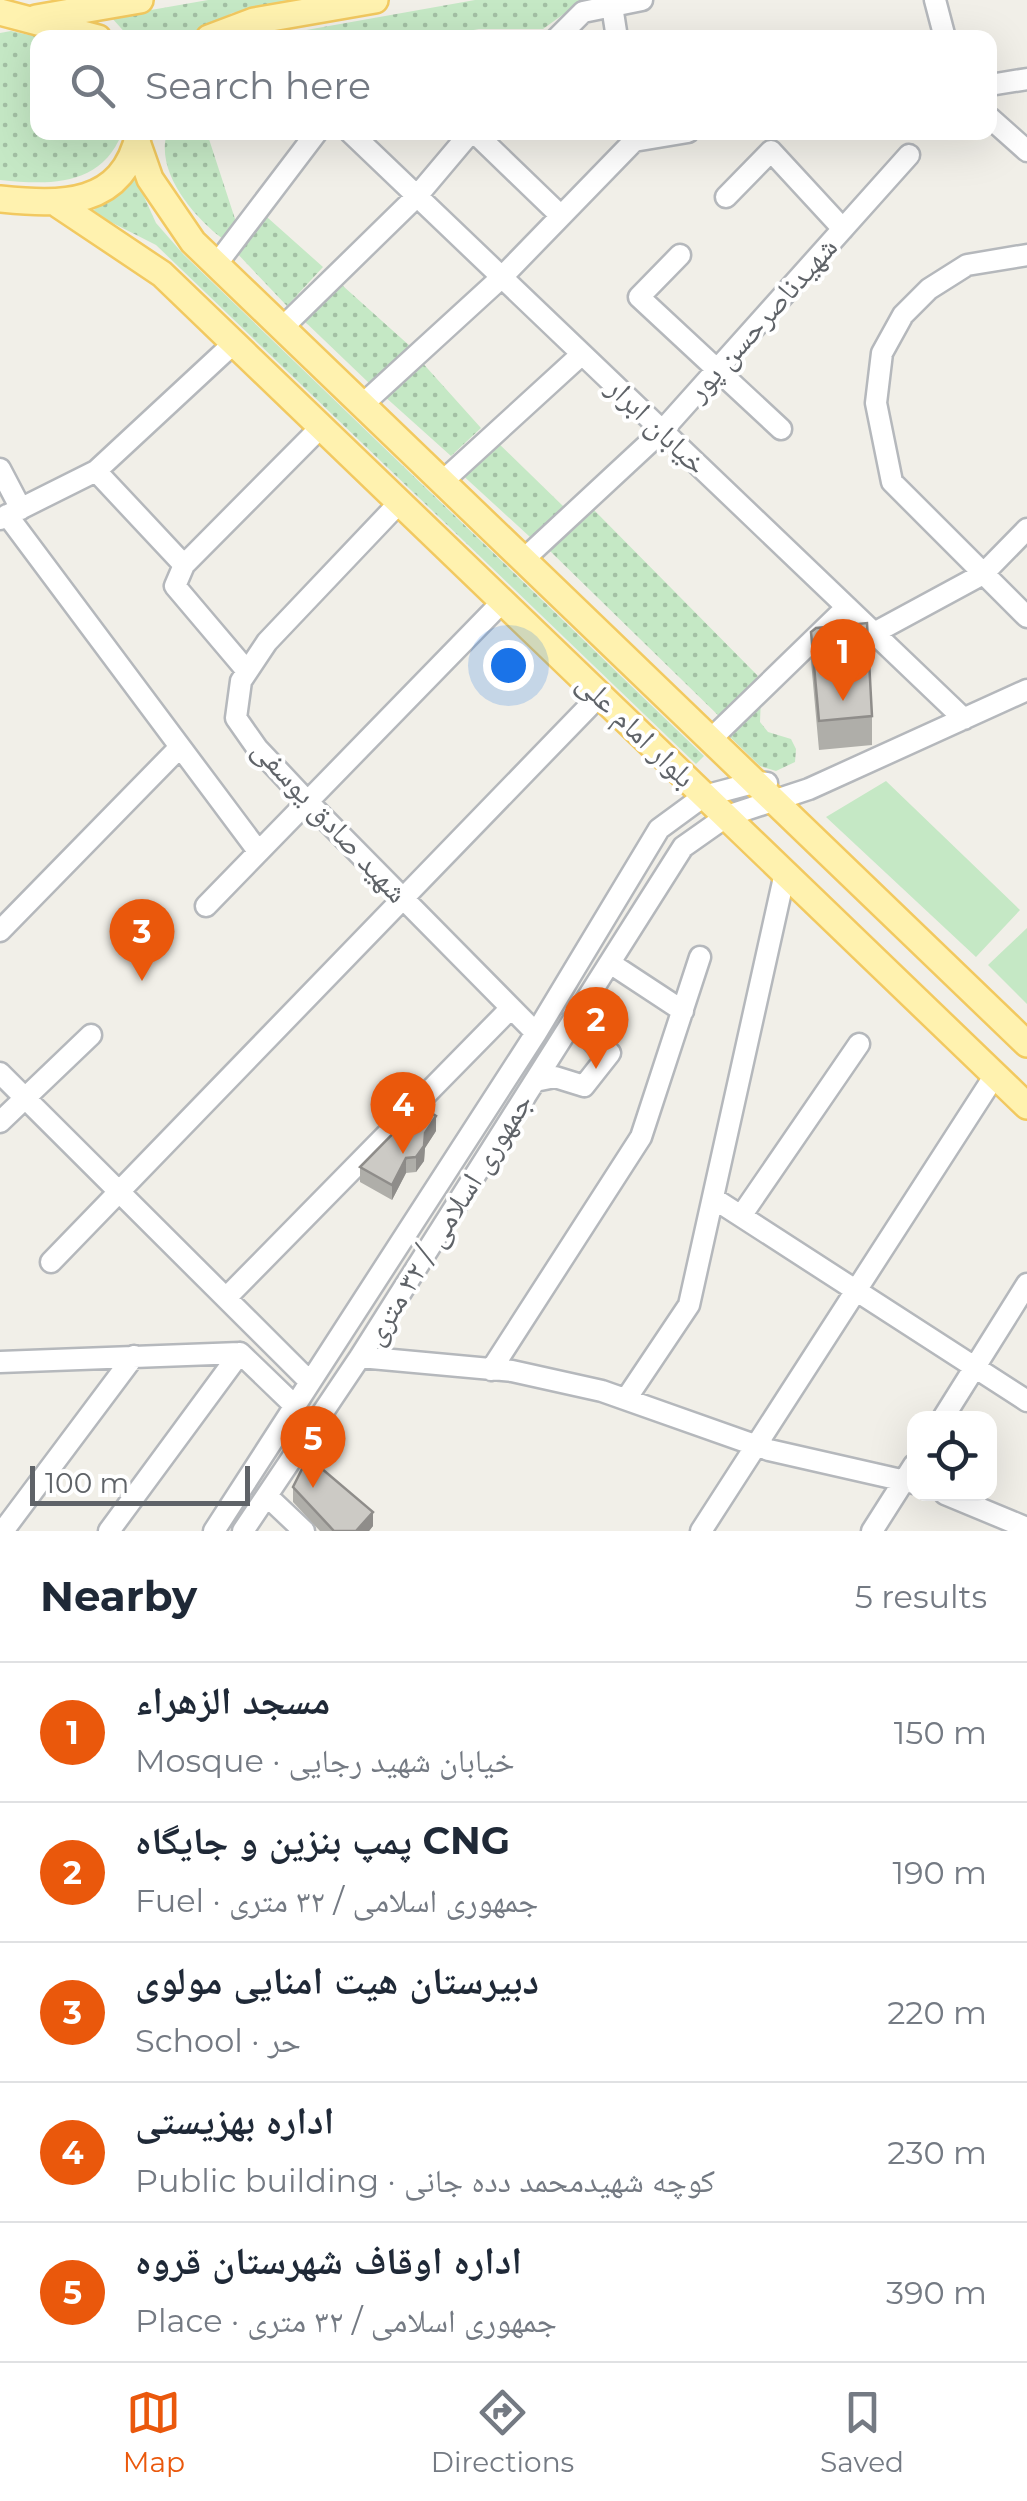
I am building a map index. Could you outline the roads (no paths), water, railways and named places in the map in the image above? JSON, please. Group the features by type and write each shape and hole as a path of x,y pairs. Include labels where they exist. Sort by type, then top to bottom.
{"main road":[{"path":"36,18 140,0"},
{"path":"232,30 254,22 375,0"},
{"path":"0,12 73,30"},
{"path":"0,199 59,205 99,192 115,178 137,140"},
{"name":"بلوار امام علی","path":"139,140 169,212 216,264 1027,1044"},
{"name":"بلوار امام علی","path":"59,205 162,274 1027,1106"}],"street":[{"path":"565,30 583,12 642,0"},
{"path":"936,0 942,30"},
{"path":"612,6 616,30"},
{"path":"997,84 1027,79"},
{"path":"997,124 1027,151"},
{"path":"216,264 312,140"},
{"name":"خیابان ابرار","path":"358,140 964,719"},
{"path":"282,328 417,196 466,140"},
{"path":"481,140 561,216"},
{"path":"362,405 502,277 630,140"},
{"path":"726,197 771,151 843,229"},
{"name":"شهیدناصرحسن پور","path":"522,560 662,431 909,155"},
{"path":"680,254 639,297 781,429"},
{"path":"1027,255 967,264 930,288 903,315 882,352 876,402 892,482 1027,617"},
{"path":"9,514 96,472 234,343"},
{"path":"442,482 582,354"},
{"path":"248,671 175,586 184,565 321,427"},
{"path":"0,470 9,514 258,851"},
{"path":"96,472 184,565"},
{"name":"شهید صادق یوسفی","path":"400,502 268,642 241,681 236,718 257,748 306,800 536,1032"},
{"path":"874,633 983,574 1027,529"},
{"path":"206,906 502,602"},
{"path":"710,740 846,606"},
{"path":"766,790 809,789 1027,690"},
{"path":"52,1262 600,696"},
{"path":"0,931 180,747"},
{"name":"جمهوری اسلامی / ۳۲ متری","path":"219,1524 536,1032 659,830 704,796 766,790"},
{"name":"جمهوری اسلامی / ۳۲ متری","path":"244,1530 360,1357 683,847 766,790"},
{"path":"626,1399 689,1306 785,873"},
{"path":"491,1370 641,1137 700,957"},
{"path":"610,963 683,1010"},
{"path":"226,1298 510,1009"},
{"path":"535,1080 555,1077 584,1086 610,1053 596,1045 573,1020"},
{"path":"0,1122 91,1036"},
{"path":"741,1216 859,1044"},
{"path":"0,1073 310,1382"},
{"path":"701,1531 996,1075"},
{"path":"712,1198 1027,1402"},
{"path":"947,1411 1027,1284"},
{"path":"109,1531 240,1352"},
{"path":"1,1363 240,1352 295,1406"},
{"path":"2,1531 134,1356"},
{"path":"360,1357 491,1370 626,1399 756,1445 907,1475"},
{"path":"872,1531 907,1482"},
{"path":"267,1496 304,1531"},
{"path":"957,1501 996,1524 1027,1528"},
{"path":"219,1524 244,1530"}],"place":[{"name":"مسجد الزهراء","path":"843,701"},
{"name":"دبیرستان هیت امنایی مولوی","path":"142,981"},
{"name":"پمپ بنزین و جایگاه CNG","path":"596,1069"},
{"name":"اداره بهزیستی","path":"403,1154"},
{"name":"اداره اوقاف شهرستان قروه","path":"313,1488"}]}
